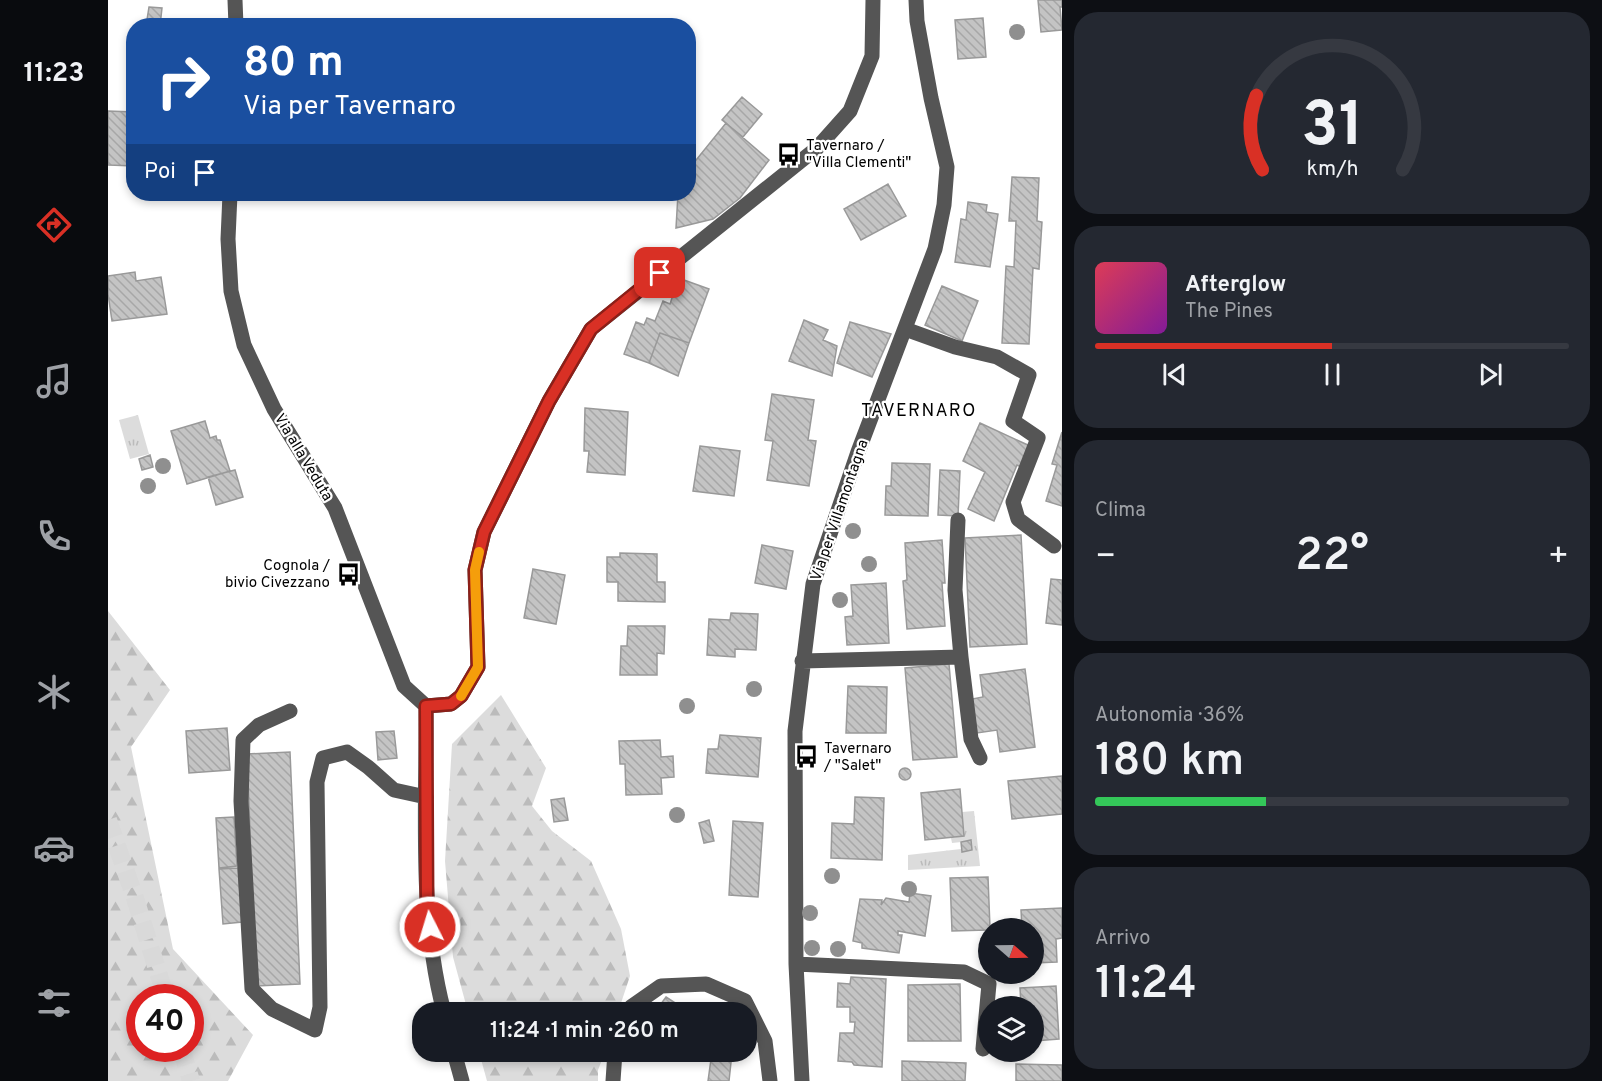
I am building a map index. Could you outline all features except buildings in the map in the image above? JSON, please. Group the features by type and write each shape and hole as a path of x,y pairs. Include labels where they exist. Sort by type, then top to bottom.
{"street":[{"path":"235,0 236,18"},
{"path":"441,1002 427,906 426,706 451,704 461,696 478,667 475,570 484,532 549,401 591,329 817,148 850,111 872,56 873,0"},
{"name":"Via per Villamontagna","path":"802,1081 796,964 795,731 813,584 858,452 935,249 944,205 947,167 931,98 917,21 916,0"},
{"name":"Via alla Veduta","path":"231,201 228,240 231,291 244,345 274,409 335,508 404,686 426,706"},
{"path":"905,329 955,347 997,357 1029,375 1014,421 1038,438 1013,502 1018,519 1054,546"},
{"path":"958,520 955,590 961,657 971,739 980,758"},
{"path":"802,661 961,657"},
{"path":"290,711 259,725 243,740 241,801 252,989 272,1010 315,1030 321,1007 317,782 323,758 346,752 368,767 394,790 426,797"},
{"path":"796,964 964,972 988,984 987,996"},
{"path":"638,1002 661,986 706,984 746,1002"},
{"path":"757,1025 765,1041 770,1081"},
{"path":"457,1062 462,1081"},
{"path":"613,1081 614,1062"}],"green space":[{"path":"138,415 149,454 130,459 119,420"},
{"path":"108,611 170,690 131,747 173,949 253,1035 228,1081 108,1081"},
{"path":"501,695 546,768 532,806 552,831 591,861 621,929 630,976 621,1002 465,1002 453,957 445,861 452,744"},
{"path":"974,811 980,866 908,870 908,855 961,849 962,851 972,850 971,841 952,843 951,838 964,836 962,812"},
{"path":"482,1062 601,1062 598,1081 487,1081"}],"tunnel":[{"path":"108,820 162,984"},
{"path":"185,1062 191,1081"}],"slow traffic":[{"path":"461,696 478,667 475,570 479,552"}],"place":[{"name":"Tavernaro / \"Villa Clementi\"","path":"788,154"},
{"name":"Cognola / bivio Civezzano","path":"348,574"},
{"name":"Tavernaro / \"Salet\"","path":"806,757"}],"district":[{"name":"TAVERNARO","path":"919,410"}],"route":[{"path":"430,927 427,906 426,706 451,704 461,696 478,667 475,570 484,532 549,401 591,329 660,273"}]}
